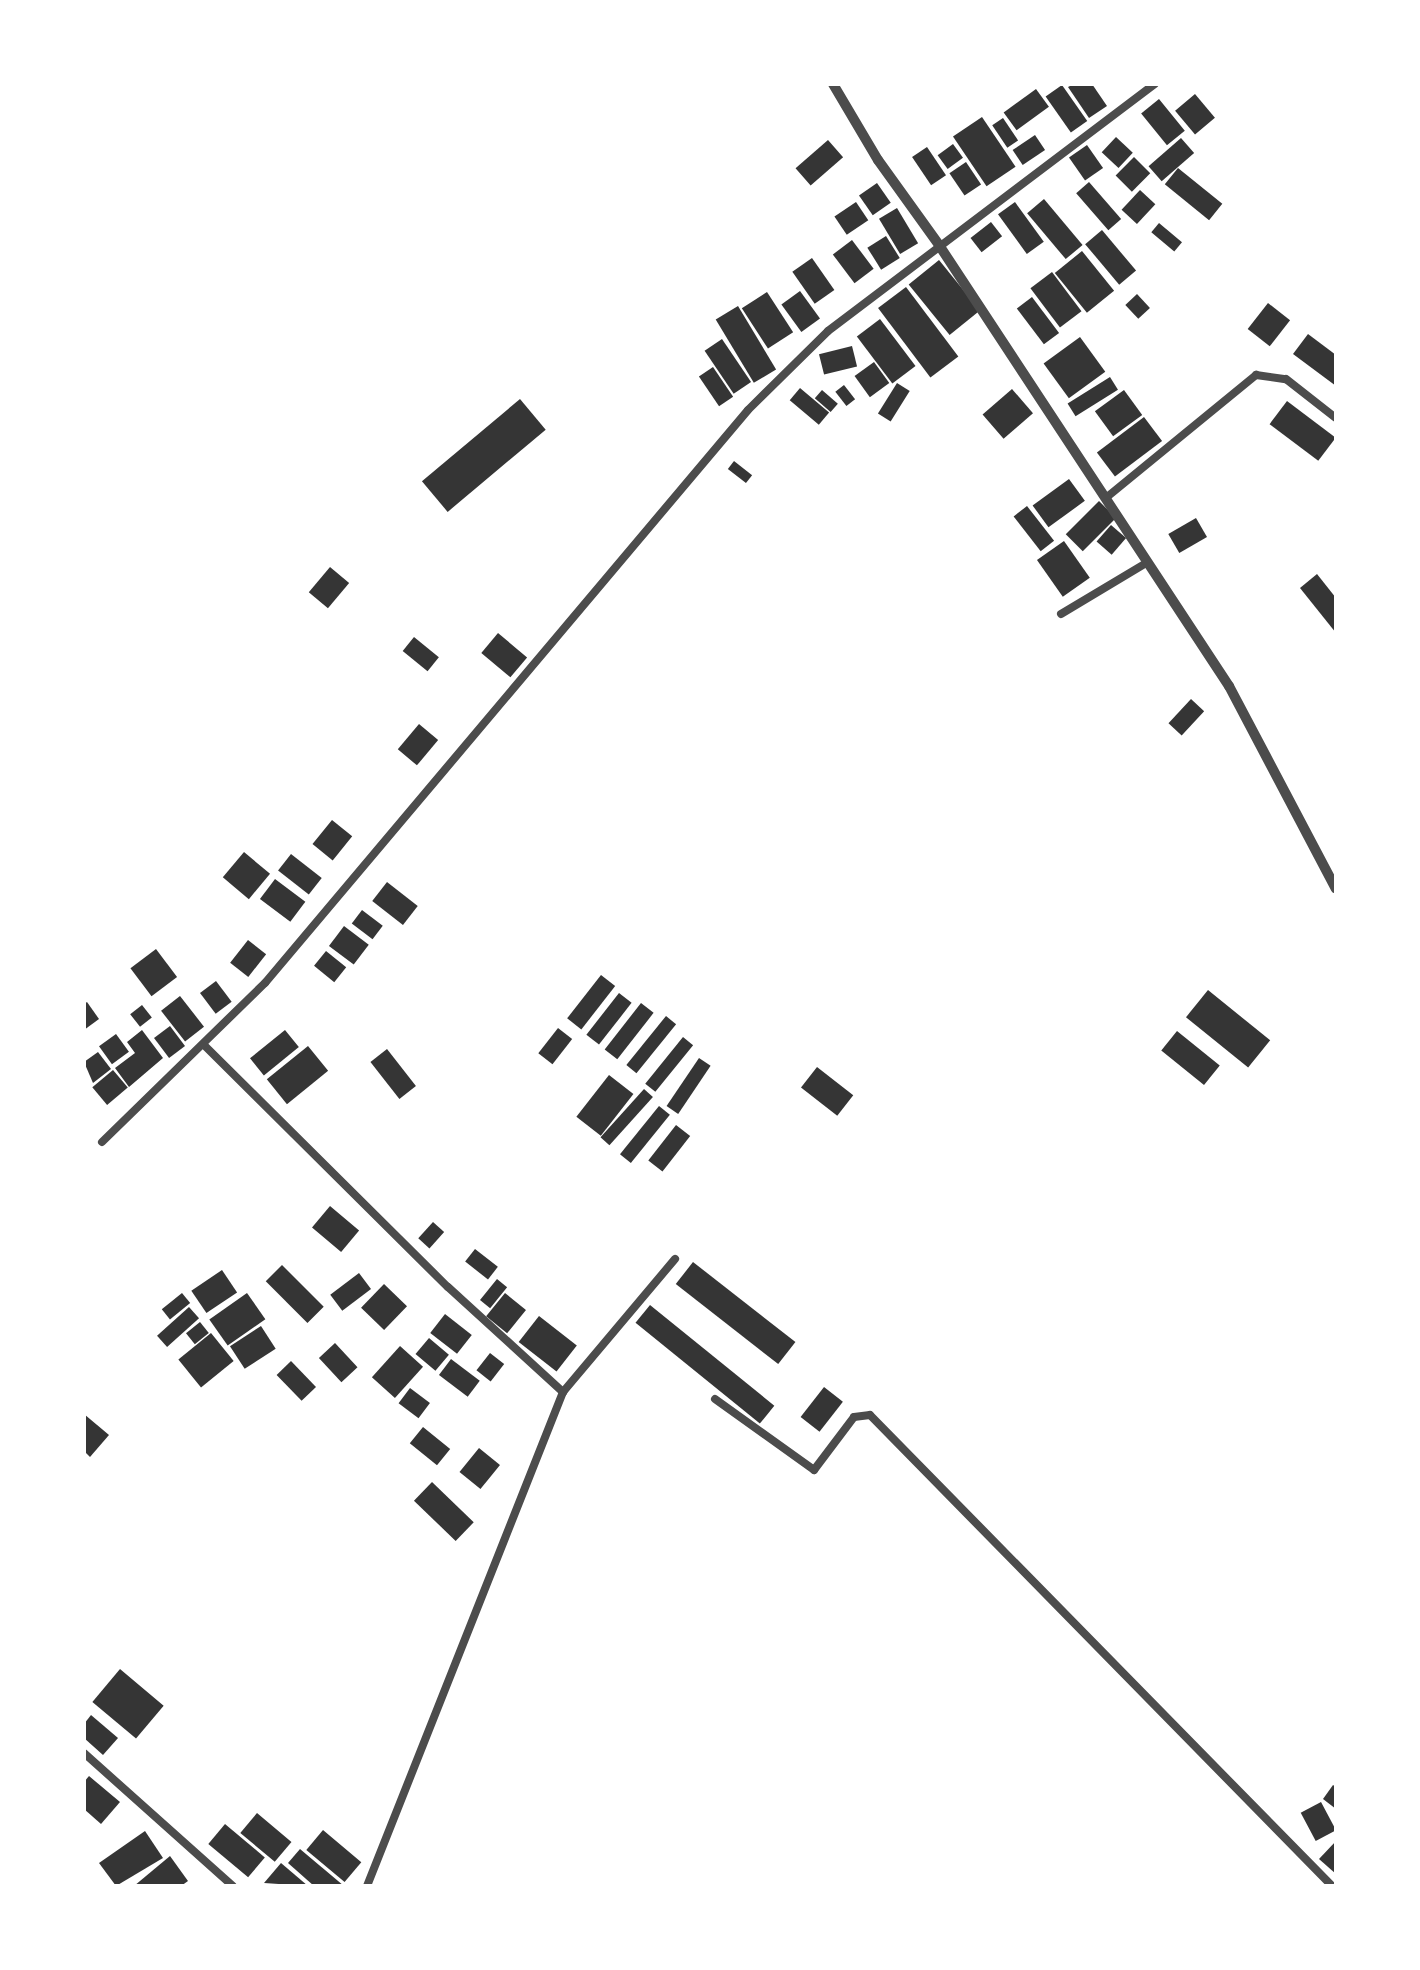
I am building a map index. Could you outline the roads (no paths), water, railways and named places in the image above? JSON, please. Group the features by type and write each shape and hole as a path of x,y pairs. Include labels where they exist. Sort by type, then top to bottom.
{"street":[{"path":"833,84 878,160 939,245 1229,686 1331,872 1336,889"},
{"path":"102,1142 205,1046 265,983 748,410 828,331 1155,84"},
{"path":"1107,497 1256,375 1286,379 1336,418"},
{"path":"1061,614 1148,562"},
{"path":"205,1046 448,1287 563,1392"},
{"path":"367,1886 563,1392 675,1259"},
{"path":"715,1399 814,1470 854,1417 870,1415 1332,1886"},
{"path":"84,1753 233,1886"}]}
